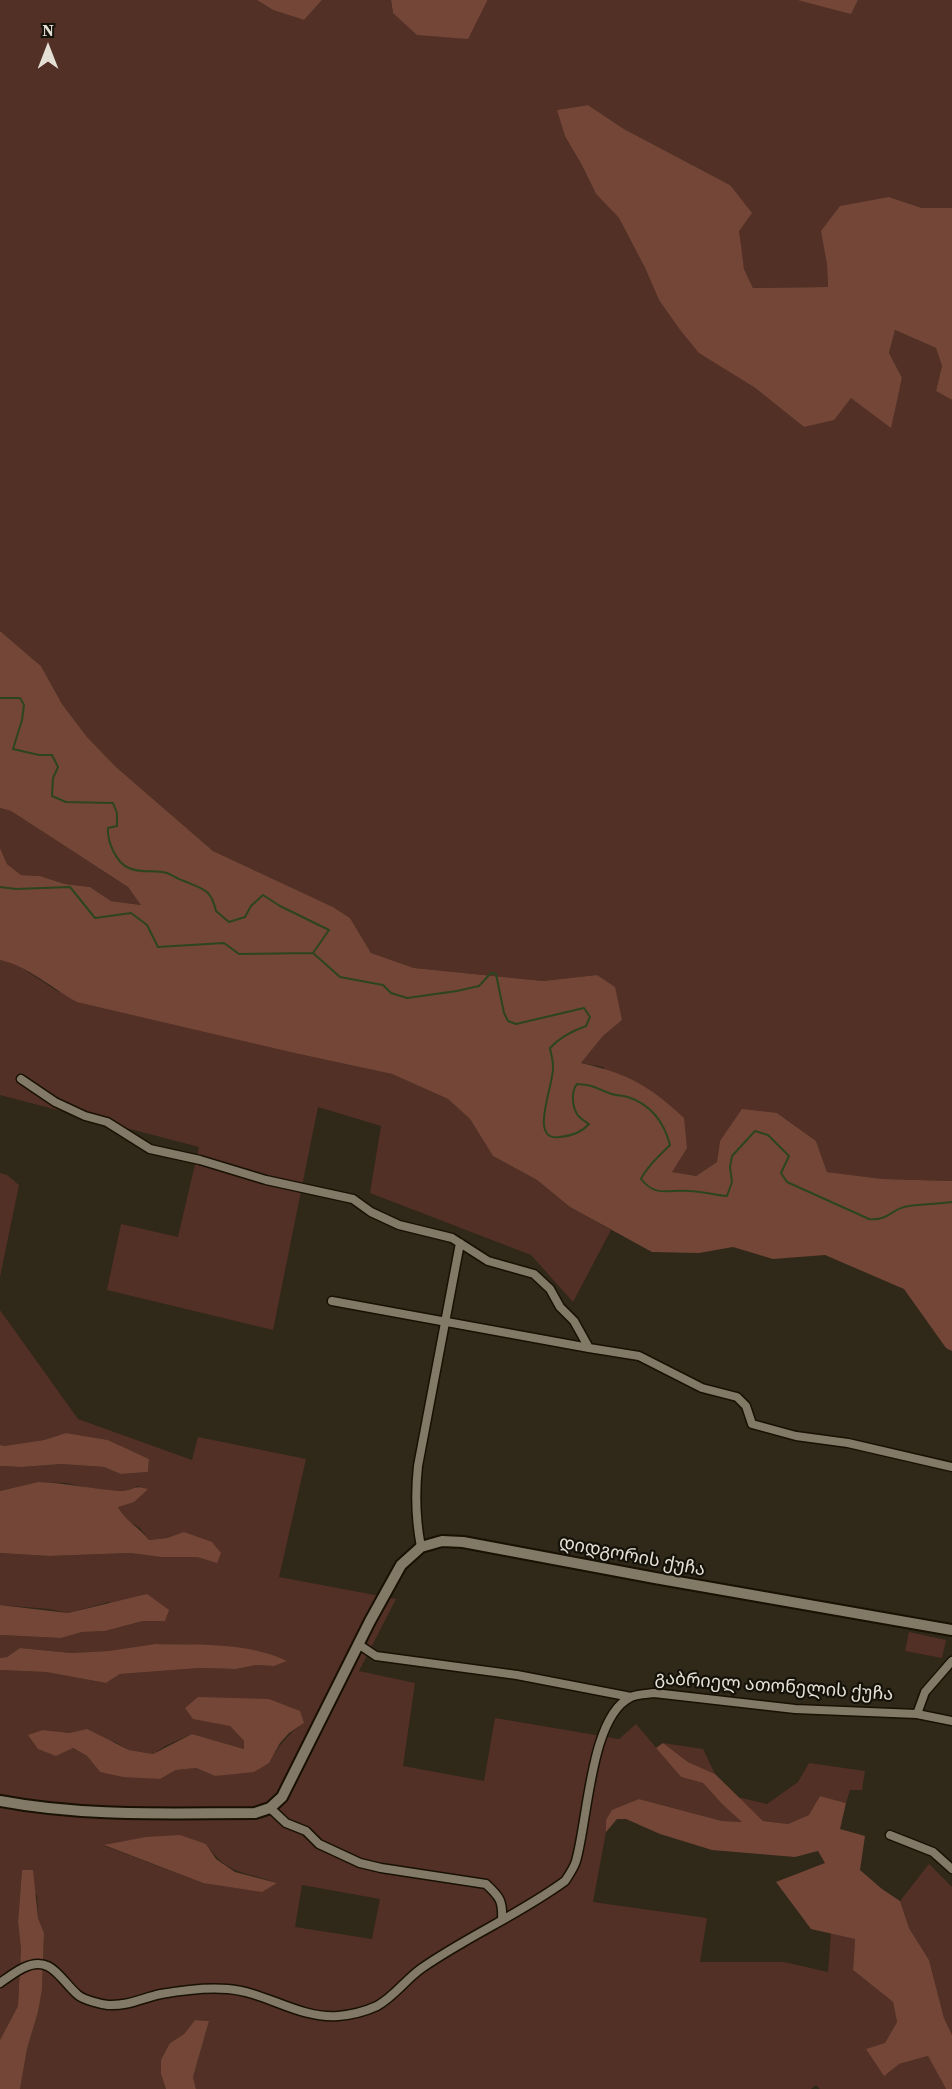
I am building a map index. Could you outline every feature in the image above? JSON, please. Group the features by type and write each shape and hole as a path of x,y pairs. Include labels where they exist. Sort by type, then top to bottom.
{"street":[{"path":"21,1079 55,1102 85,1116 107,1122 150,1149 200,1160 266,1180 353,1199 371,1212 399,1225 452,1238 488,1261 534,1274 550,1290 560,1307 574,1321 589,1348"},
{"path":"0,1801 36,1808 109,1813 255,1813 270,1808 282,1797 400,1565 421,1547 416,1484 460,1243"},
{"path":"332,1301 639,1356 702,1388 737,1397 746,1406 752,1424 796,1436 848,1443 952,1467"},
{"name":"დიდგორის ქუჩა","path":"421,1547 442,1541 464,1542 952,1630"},
{"path":"358,1644 376,1656 518,1675 631,1697"},
{"path":"917,1714 925,1692 952,1661"},
{"name":"გაბრიელ ათონელის ქუჩა","path":"0,1983 24,1968 38,1964 50,1967 59,1974 79,1996 107,2005 137,2002 159,1995 197,1989 230,1989 257,1995 304,2012 336,2016 376,2006 394,1995 420,1969 565,1881 576,1862 600,1742 610,1718 631,1697 654,1693 795,1709 917,1714 952,1721"},
{"path":"270,1808 286,1823 306,1831 318,1844 360,1863 486,1884 497,1894 503,1905 502,1920"},
{"path":"890,1835 933,1852 952,1869"}],"shaded area":[{"path":"0,0 257,0 273,10 304,20 322,0 391,0 393,13 487,0 797,0 851,13 858,0 952,0 952,208 922,208 889,197 827,264 828,287 753,288 744,269 730,185 624,129 588,105 557,110 596,194 619,218 659,300 754,387 804,427 851,398 897,398 902,379 889,353 895,330 936,348 942,366 936,391 952,400 952,1181 883,1179 827,1172 816,1141 777,1113 720,1141 717,1162 696,1176 671,1172 603,1067 581,1063 603,1036 622,1020 597,975 543,981 414,968 371,953 350,918 333,907 213,851 116,767 87,737 62,704 41,666 0,631"},
{"path":"257,0 322,0 304,20 273,10"},
{"path":"391,0 487,1 468,39 417,35 393,13"},
{"path":"797,0 858,0 851,14"},
{"path":"588,105 624,129 730,185 752,213 739,231 744,269 753,288 828,287 827,264 821,231 840,206 889,197 922,208 952,208 952,400 936,391 942,366 936,348 895,330 889,353 902,378 891,428 851,398 834,420 804,427 754,387 699,353 659,300 619,218 596,194 565,136 557,110"},
{"path":"0,631 41,666 62,704 87,737 116,767 213,851 333,907 350,918 371,953 414,968 543,981 597,975 615,987 622,1020 603,1036 581,1063 637,1082 684,1118 687,1148 672,1172 696,1176 717,1162 720,1141 742,1109 777,1113 816,1141 827,1172 883,1179 952,1181 952,1351 946,1348 904,1289 825,1255 773,1259 733,1247 699,1253 652,1252 570,1207 537,1180 493,1156 470,1119 448,1099 392,1074 77,1002 20,967 0,960 0,848 7,864 21,875 40,876 65,884 90,887 111,901 141,905 128,887 11,811 0,808"},
{"path":"0,808 11,811 128,887 142,905 111,901 90,887 65,884 40,876 21,875 7,864 0,848"},
{"path":"0,960 13,962 57,991 299,1054 392,1074 448,1099 470,1119 493,1156 537,1180 570,1207 611,1230 573,1302 531,1255 370,1193 381,1126 318,1107 273,1330 107,1290 121,1224 178,1237 199,1147 0,1095"},
{"path":"0,1173 7,1175 19,1185 0,1277"},
{"path":"0,1310 78,1419 192,1460 198,1437 306,1459 279,1577 396,1599 359,1671 415,1683 403,1766 484,1781 495,1718 619,1739 636,1724 681,1777 703,1783 743,1822 722,1821 639,1799 606,1820 606,1832 593,1902 707,1918 700,1962 784,1962 828,1972 831,1933 855,1939 853,1970 893,2002 897,2022 885,2044 867,2049 899,2064 928,2056 946,2089 820,2089 816,2085 811,2089 196,2089 193,2077 209,2021 195,2020 184,2034 170,2043 161,2074 166,2089 20,2089 27,2049 42,1990 44,1933 38,1918 37,1896 22,1870 18,1922 21,1949 18,2006 0,2040 0,1670 46,1672 106,1683 120,1674 200,1668 236,1669 256,1665 274,1666 286,1661 183,1644 155,1644 108,1651 71,1653 20,1648 7,1657 0,1658 0,1635 61,1638 82,1632 105,1631 143,1621 165,1621 109,1602 68,1613 0,1605 0,1553 49,1556 130,1553 161,1557 197,1557 217,1563 185,1532 167,1538 149,1540 140,1528 125,1519 118,1507 147,1489 138,1486 125,1491 91,1489 67,1483 38,1482 0,1491 0,1466 61,1464 104,1467 122,1474 148,1472 149,1459 108,1440 66,1433 44,1440 0,1445","holes":["304,1723 284,1740 269,1763 215,1776 196,1768 176,1770 160,1779 100,1772 87,1756 72,1748 56,1756 43,1730 115,1742 129,1750 153,1754 192,1734 244,1749 244,1741 230,1726","206,1844 222,1862 230,1867 277,1883 203,1883 105,1846","302,1885 380,1899 372,1939 295,1927"]},
{"path":"66,1433 108,1440 149,1459 148,1472 121,1474 104,1467 61,1464 0,1466 0,1445 44,1440"},
{"path":"38,1482 120,1491 136,1487 148,1489 134,1502 118,1507 125,1517 149,1540 167,1538 184,1532 212,1542 221,1553 217,1563 197,1557 161,1557 130,1553 49,1556 0,1553 0,1491"},
{"path":"147,1594 169,1610 165,1621 143,1621 105,1631 82,1632 61,1638 0,1635 0,1605 68,1613"},
{"path":"909,1632 946,1640 942,1658 905,1651"},
{"path":"155,1644 205,1645 256,1650 287,1661 274,1666 256,1665 236,1669 200,1668 120,1674 106,1683 46,1672 0,1670 0,1658 7,1657 20,1648 71,1653 108,1651"},
{"path":"198,1697 269,1699 300,1711 304,1723 289,1733 280,1743 269,1763 254,1772 215,1776 196,1768 176,1770 160,1779 123,1777 100,1772 87,1756 73,1748 56,1756 38,1749 28,1735 43,1730 70,1733 87,1729 129,1750 153,1754 192,1734 244,1749 244,1741 230,1726 193,1719 185,1708"},
{"path":"663,1743 703,1749 715,1774 688,1762"},
{"path":"663,1743 688,1762 715,1774 763,1821 788,1824 809,1815 820,1796 846,1803 840,1829 865,1836 860,1870 900,1901 909,1928 929,1960 944,2018 952,2035 952,2089 946,2089 928,2056 899,2064 884,2076 866,2049 885,2043 897,2022 893,2002 853,1970 855,1939 811,1929 776,1882 825,1863 818,1851 795,1857 712,1850 660,1834 626,1819 617,1819 606,1832 606,1820 612,1810 639,1799 722,1821 742,1822 703,1783 681,1777 656,1748"},
{"path":"809,1763 865,1771 862,1790 850,1790 846,1803 820,1796 810,1815 788,1824 763,1821 737,1797 767,1804 798,1782"},
{"path":"180,1835 206,1844 216,1859 235,1872 277,1883 262,1892 203,1883 104,1845 146,1837"},
{"path":"929,1864 952,1887 952,2035 944,2018 929,1960 909,1928 900,1901"},
{"path":"22,1870 33,1870 38,1918 44,1933 42,1990 27,2049 20,2089 0,2089 0,2040 18,2006 21,1949 18,1922"},
{"path":"195,2020 209,2021 193,2077 196,2089 166,2089 161,2074 161,2060 170,2043 184,2034"}],"waterway":[{"path":"0,698 20,698 24,705 13,749 39,755 52,755 58,767 53,778 52,796 66,802 113,803 117,813 117,826 108,828 108,833 113,851 120,861 134,870 167,873 205,890 214,903 216,911 229,922 245,917 251,906 263,895 329,930 313,953 340,977 383,985 391,993 407,998 479,986 491,973 496,974 504,1013 508,1021 516,1024 584,1008 590,1017 586,1026 566,1035 550,1048 553,1074 544,1121 545,1130 550,1136 572,1135 589,1124 577,1114 573,1099 577,1084 587,1085 636,1100 656,1115 670,1145 650,1165 641,1179 652,1189 658,1191 694,1191 727,1196 732,1182 730,1167 732,1156 755,1131 768,1135 789,1156 781,1173 787,1182 869,1219 882,1218 903,1207 952,1202"},
{"path":"0,887 16,889 70,887 95,918 131,913 147,925 158,947 224,943 239,954 313,953"}]}
